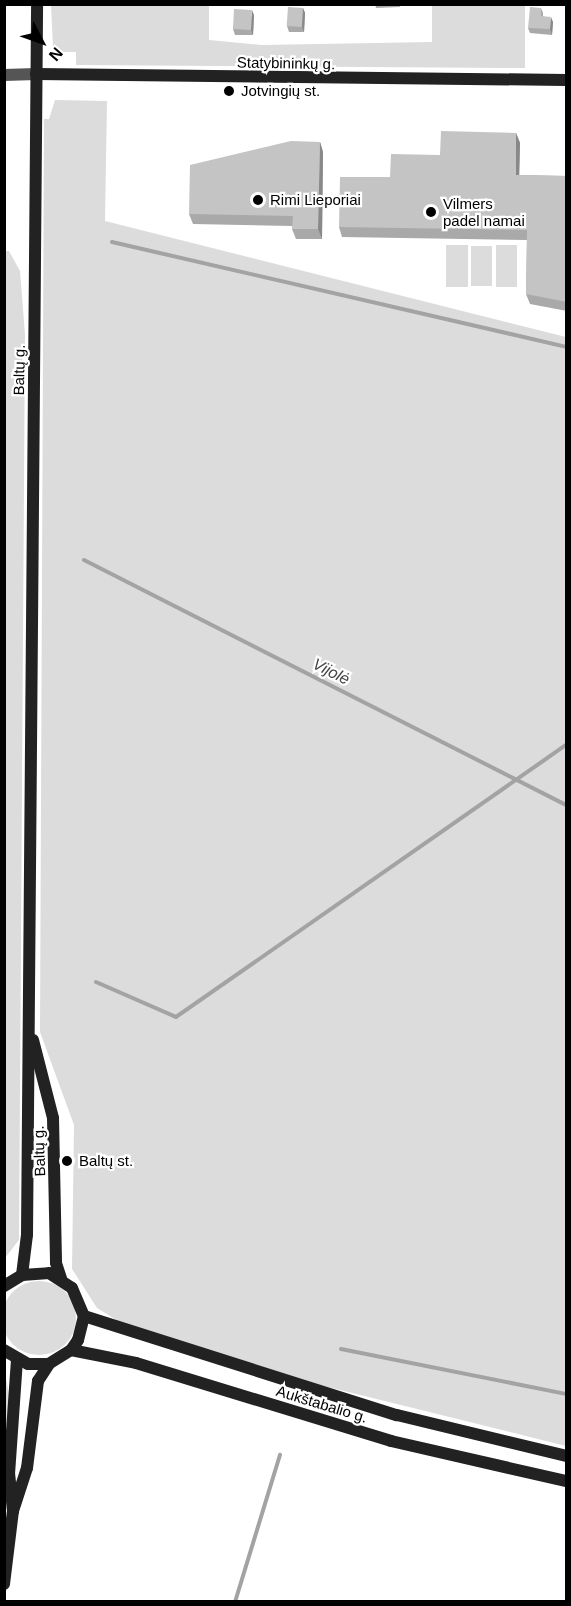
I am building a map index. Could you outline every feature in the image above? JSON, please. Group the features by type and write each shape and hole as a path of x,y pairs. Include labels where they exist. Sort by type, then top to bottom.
{"main road":[{"name":"Baltų g.","path":"22,1275 27,1244 37,4"},
{"name":"Statybininkų g.","path":"36,74 567,80"},
{"name":"Baltų g.","path":"29,1024 53,1118 56,1263 61,1278"},
{"path":"4,1286 22,1275 35,1272 61,1278 80,1301 84,1316 82,1329 70,1350 49,1364 38,1381 22,1492 13,1510"},
{"name":"Aukštabalio g.","path":"84,1316 397,1415 567,1456"},
{"name":"Aukštabalio g.","path":"70,1350 136,1363 391,1442 567,1481"},
{"path":"5,1351 17,1360 49,1364"},
{"path":"4,1584 13,1510 9,1474 17,1360"}],"street":[{"name":"Statybininkų g.","path":"4,75 36,74"}],"shaded area":[{"path":"51,5 209,5 209,40 261,45 432,42 432,5 525,5 525,68 76,65 76,52 58,52 53,47"},
{"path":"55,100 107,101 105,221 566,337 566,1446 320,1385 118,1321 97,1308 72,1269 74,1125 40,1032 44,119 49,119"},
{"path":"446,245 468,245 468,287 446,287"},
{"path":"496,245 517,245 517,287 496,287"},
{"path":"471,246 492,246 492,286 471,286"},
{"path":"5,251 9,251 20,271 25,335 19,1240 5,1258"},
{"path":"39,1281 53,1284 65,1292 73,1304 76,1318 73,1332 65,1344 53,1352 39,1355 25,1352 13,1344 5,1332 2,1318 5,1304 13,1292 25,1284"},
{"path":"5,1374 10,1399 5,1447"}],"building":[{"path":"288,7 303,8 302,27 287,26"},
{"path":"530,7 541,8 541,16 551,17 550,29 528,28"},
{"path":"234,9 252,10 251,30 233,29"},
{"name":"Vilmers padel namai","path":"441,131 516,133 516,175 567,176 567,302 526,294 527,230 339,227 340,177 390,177 391,154 440,155"},
{"name":"Rimi Lieporiai","path":"291,141 320,142 318,229 292,229 293,216 189,214 190,165"}],"waterway":[{"path":"112,242 566,347"},
{"name":"Vijolė","path":"84,560 566,805"},
{"path":"96,982 176,1017 566,745"},
{"path":"341,1349 566,1394"},
{"path":"235,1602 280,1455"}],"place":[{"name":"Jotvingių st.","path":"229,91"},
{"name":"Rimi Lieporiai","path":"258,200"},
{"name":"Vilmers padel namai","path":"431,212"},
{"name":"Baltų st.","path":"67,1161"}]}
